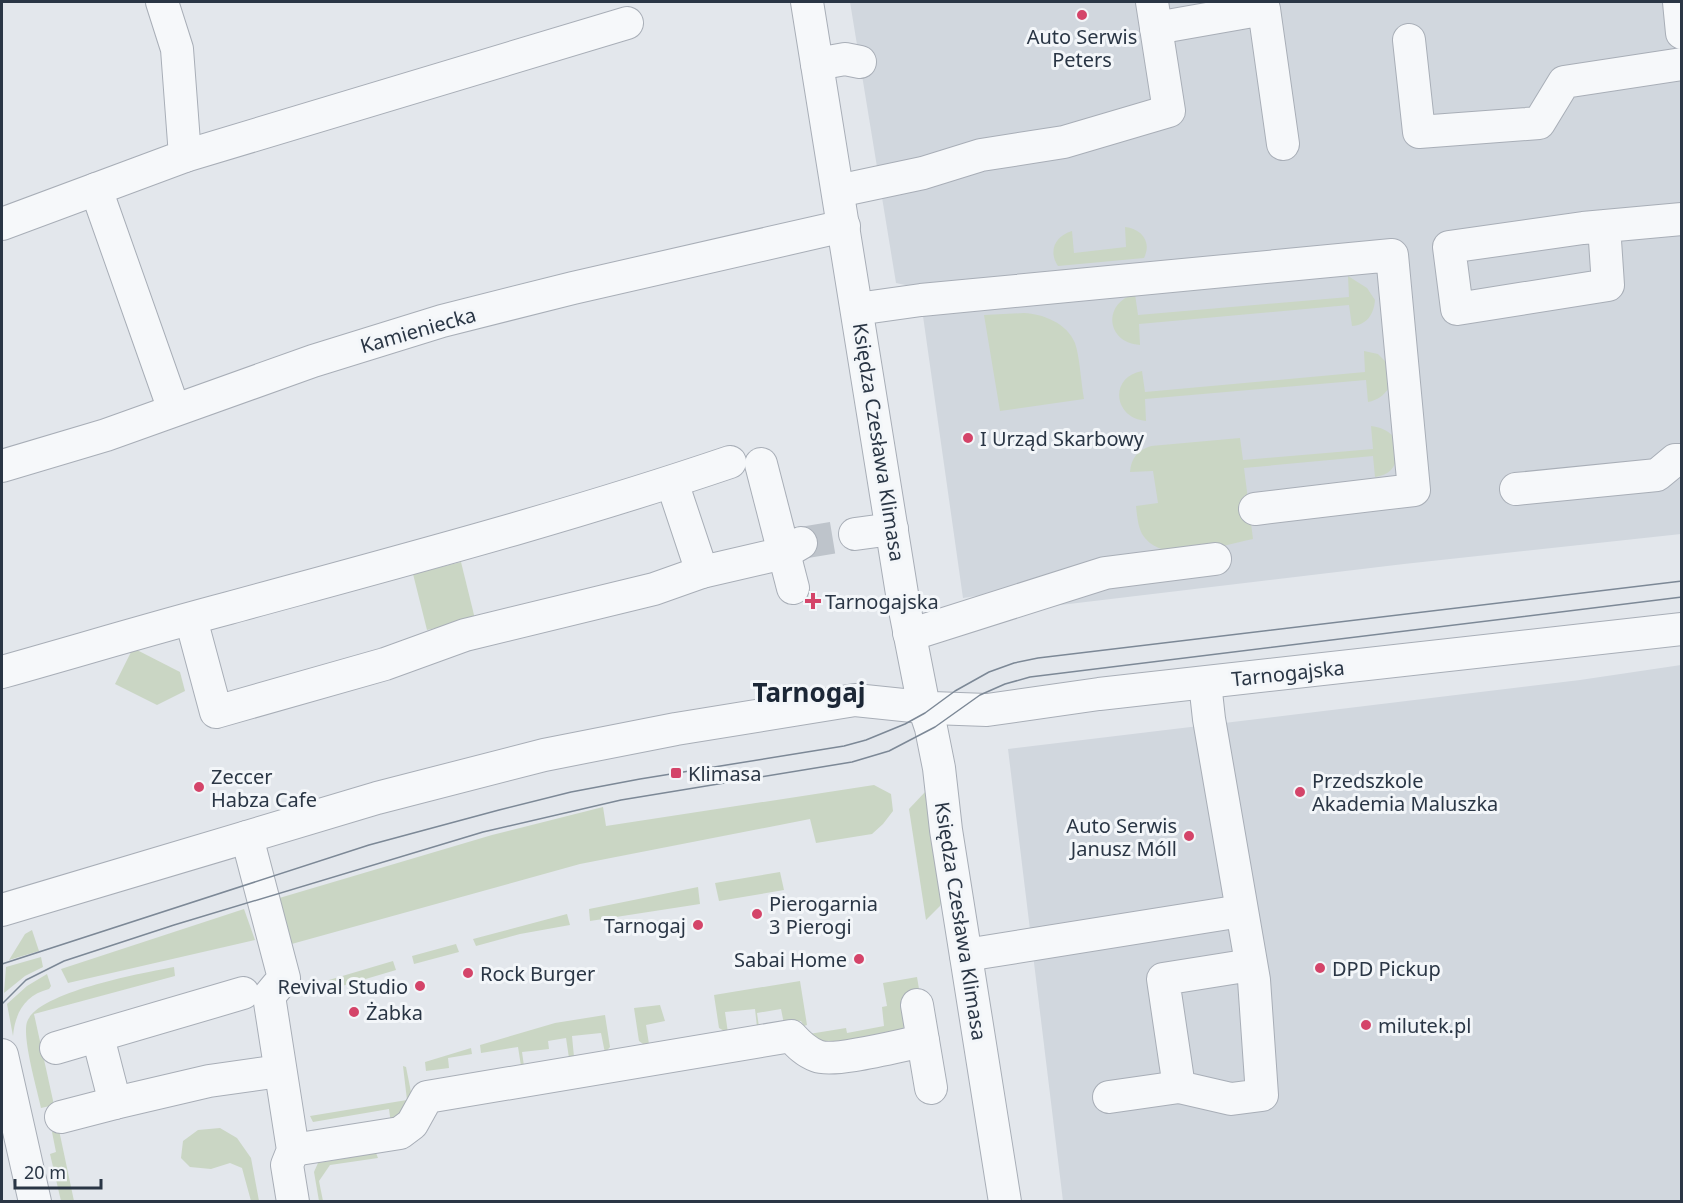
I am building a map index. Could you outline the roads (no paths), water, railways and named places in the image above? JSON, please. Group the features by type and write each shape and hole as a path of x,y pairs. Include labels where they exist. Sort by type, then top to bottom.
{"street":[{"path":"162,2 177,49 185,156"},
{"name":"Księdza Czesława Klimasa","path":"807,2 909,633 939,768 945,822 1005,1202"},
{"path":"1679,2 1682,33"},
{"path":"838,191 923,173 981,155 1064,142 1169,111 1154,15 1264,9 1283,144"},
{"path":"2,224 185,156 627,23"},
{"path":"1409,40 1419,132 1539,123 1564,82 1682,64"},
{"path":"817,64 845,59 860,62"},
{"path":"96,189 174,410"},
{"path":"1604,226 1608,285 1457,309 1449,247 1604,226 1682,219"},
{"name":"Kamieniecka","path":"2,466 106,435 313,361 442,321 573,288 844,226"},
{"path":"858,309 932,299 1392,255 1414,490 1255,509"},
{"path":"1516,489 1657,475 1675,460 1682,459"},
{"path":"2,672 746,463 792,548 793,588"},
{"path":"672,482 702,572"},
{"path":"855,534 892,529"},
{"path":"191,619 216,712 385,664 465,635 642,592 702,572 792,548"},
{"path":"909,633 922,631 1105,573 1215,559"},
{"name":"Tarnogajska","path":"2,910 388,795 544,755 676,729 855,700 987,710 1205,682 1682,629"},
{"path":"1109,1097 1179,1087 1231,1099 1262,1095 1254,980 1205,682"},
{"path":"247,837 284,978 269,996 293,1150 287,1165 293,1202"},
{"path":"966,955 1241,911"},
{"path":"1179,1087 1163,979 1251,965"},
{"path":"56,1048 243,993"},
{"path":"917,1005 931,1088"},
{"path":"98,1036 115,1103"},
{"path":"293,1150 400,1133 412,1124 427,1097 791,1036 802,1048 819,1057 837,1057 923,1041"},
{"path":"2,1054 35,1202"},
{"path":"61,1117 209,1081 280,1071"}],"tunnel":[{"path":"801,543 855,534"}],"tram line":[{"path":"2,964 369,845 499,810 571,792 844,746 866,740 905,724 925,713 955,691 989,672 1014,663 1038,658 1682,581"},
{"path":"2,1004 26,980 64,961 174,925 483,832 621,800 852,762 889,751 935,727 980,695 1005,684 1030,677 1682,597"}],"place":[{"name":"Auto Serwis Peters","path":"1082,15"},
{"name":"I Urząd Skarbowy","path":"968,438"},
{"name":"Tarnogajska","path":"813,601"},
{"name":"Klimasa","path":"676,773"},
{"name":"Zeccer Habza Cafe","path":"199,787"},
{"name":"Przedszkole Akademia Maluszka","path":"1300,792"},
{"name":"Auto Serwis Janusz Móll","path":"1189,836"},
{"name":"Pierogarnia 3 Pierogi","path":"757,914"},
{"name":"Tarnogaj","path":"698,925"},
{"name":"Sabai Home","path":"859,959"},
{"name":"DPD Pickup","path":"1320,968"},
{"name":"Rock Burger","path":"468,973"},
{"name":"Revival Studio","path":"420,986"},
{"name":"Żabka","path":"354,1012"},
{"name":"milutek.pl","path":"1366,1025"}],"district":[{"name":"Tarnogaj","path":"809,692"}]}
